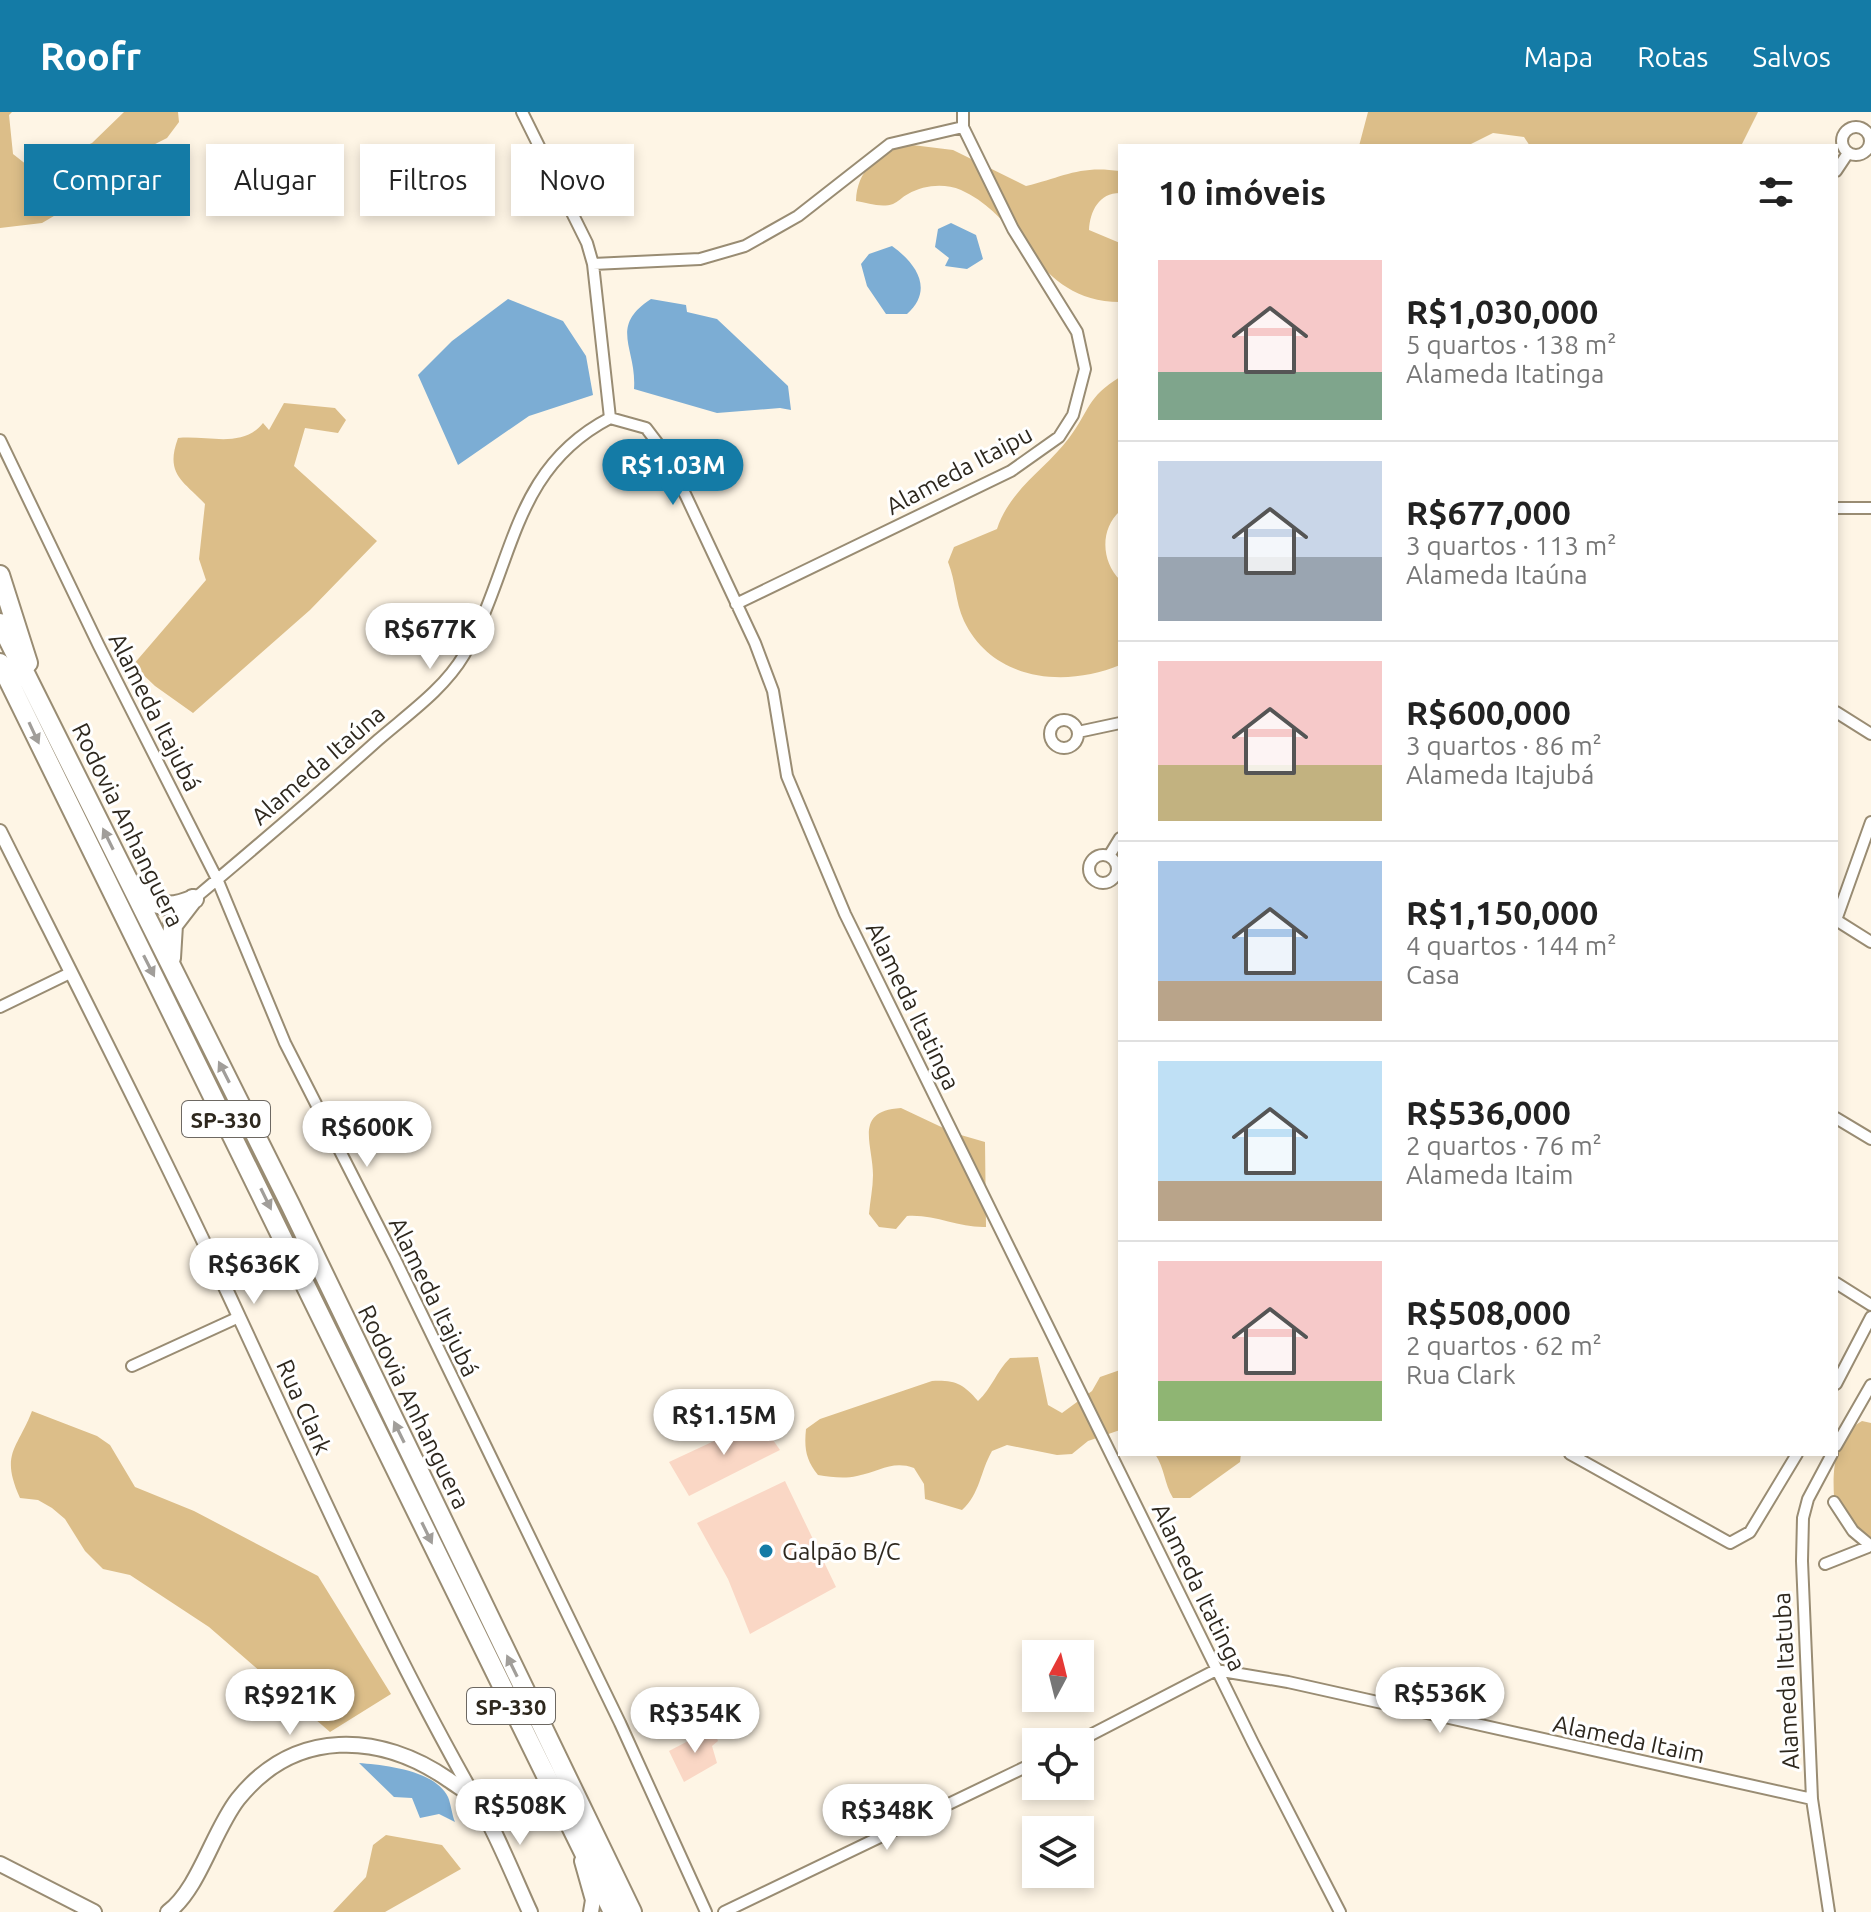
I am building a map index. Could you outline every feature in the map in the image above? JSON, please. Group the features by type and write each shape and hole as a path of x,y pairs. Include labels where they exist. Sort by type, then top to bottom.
{"highway":[{"path":"0,575 24,643 37,697"},
{"name":"Rodovia Anhanguera","path":"0,623 290,1204 632,1912"},
{"name":"Rodovia Anhanguera","path":"0,663 613,1912"},
{"path":"127,878 156,905 175,906 194,899"},
{"path":"172,969 169,947 173,925 194,899"}],"main road":[{"path":"168,1912 186,1891 240,1796 280,1762 305,1751 359,1744 387,1748 429,1767 476,1799"},
{"name":"Rua Clark","path":"476,1799 530,1912"},
{"path":"575,1834 593,1900 591,1912"},
{"path":"0,1864 94,1912"}],"street":[{"path":"522,112 587,243 593,264 610,418"},
{"path":"593,264 700,259 745,246 798,216 890,144 963,127 963,112"},
{"name":"Alameda Itaipu","path":"736,604 1011,471 1059,437 1073,415 1085,369 1077,332 1013,229 963,127"},
{"path":"1838,168 1848,153"},
{"name":"Alameda Itatinga","path":"610,418 633,422 654,436 736,604 773,691 787,776 845,914 1216,1670 1340,1912"},
{"name":"Alameda Itaúna","path":"194,899 455,669 473,638 527,501 540,478 575,438 610,418"},
{"name":"Alameda Itajubá","path":"0,440 217,879 285,1043 395,1259 620,1723 706,1912"},
{"path":"1838,508 1871,508"},
{"path":"1838,713 1871,734"},
{"path":"1078,732 1118,723"},
{"path":"1838,914 1871,822"},
{"name":"Rua Clark","path":"0,831 239,1317 353,1568 411,1684 476,1799"},
{"path":"1109,856 1118,841"},
{"path":"1838,921 1871,942"},
{"path":"0,1007 70,973"},
{"path":"1838,1119 1871,1139"},
{"path":"1838,1284 1871,1305"},
{"path":"132,1366 239,1317"},
{"path":"1838,1380 1871,1317"},
{"path":"1838,1443 1871,1385"},
{"path":"1574,1456 1721,1540 1738,1542 1750,1532 1796,1456"},
{"name":"Alameda Itatuba","path":"1829,1912 1812,1799 1803,1636 1803,1518 1808,1499 1831,1456"},
{"path":"1825,1564 1869,1546 1834,1502"},
{"path":"1094,1733 1216,1670"},
{"name":"Alameda Itaim","path":"1216,1670 1288,1682 1812,1799"},
{"path":"724,1912 1022,1769"}],"shaded area":[{"path":"0,112 12,112 9,115 13,154 24,163 24,216 54,216 42,223 0,228"},
{"path":"124,112 178,112 179,122 167,138 155,144 90,144"},
{"path":"1368,112 1758,112 1742,144 1529,144 1524,137 1493,133 1471,144 1360,144"},
{"path":"904,144 953,150 1026,186 1082,171 1118,171 1118,193 1106,196 1097,204 1089,230 1118,242 1118,302 1092,298 1069,289 1033,257 983,203 961,190 948,186 927,187 888,205 856,201 865,172 885,153"},
{"path":"1118,378 1118,513 1109,527 1105,545 1109,564 1118,577 1118,666 1076,676 1032,674 993,656 977,641 964,621 948,562 954,547 997,529 1010,502 1060,449 1095,398"},
{"path":"284,403 335,408 346,420 338,433 305,428 294,466 377,541 310,610 193,713 155,686 133,665 206,580 199,559 205,504 178,476 174,450 178,438 235,438 246,436 263,423 269,430"},
{"path":"901,1108 954,1133 985,1142 986,1227 907,1216 896,1229 879,1227 869,1214 873,1175 869,1141 871,1122 886,1110"},
{"path":"1038,1357 1048,1405 1062,1413 1092,1391 1100,1377 1118,1371 1118,1431 1088,1441 1072,1454 1057,1455 1007,1445 992,1451 976,1490 962,1510 925,1499 924,1484 914,1468 899,1465 857,1476 833,1477 818,1475 808,1459 806,1429 820,1419 932,1381 958,1384 978,1401 1010,1358"},
{"path":"32,1411 97,1436 110,1445 135,1487 194,1511 318,1576 391,1694 330,1732 209,1627 130,1575 103,1569 85,1551 65,1519 38,1500 20,1498 11,1461"},
{"path":"1862,1421 1871,1423 1871,1542 1835,1509 1836,1459 1844,1437"},
{"path":"1156,1456 1241,1456 1240,1462 1190,1498 1173,1498"},
{"path":"386,1835 442,1845 461,1869 385,1912 333,1912 366,1877 373,1845"}],"water":[{"path":"951,223 976,235 983,259 967,269 945,266 949,258 935,247 938,229"},
{"path":"892,246 915,269 921,287 920,296 907,314 886,314 867,286 861,264 869,254"},
{"path":"508,299 563,321 586,356 593,395 529,416 458,465 418,375 452,341"},
{"path":"651,299 686,305 687,312 717,319 788,386 791,410 780,408 717,413 634,389 628,329 638,309"},
{"path":"359,1763 408,1771 432,1781 448,1797 455,1822 439,1814 420,1818 412,1798 394,1797"}],"building":[{"path":"759,1420 780,1450 689,1496 669,1462"},
{"name":"Galpão B/C","path":"785,1481 836,1587 750,1634 728,1579 697,1523"},
{"path":"713,1728 718,1741 712,1746 717,1763 684,1782 669,1751"}],"place":[{"name":"Galpão B/C","path":"766,1551"}]}
